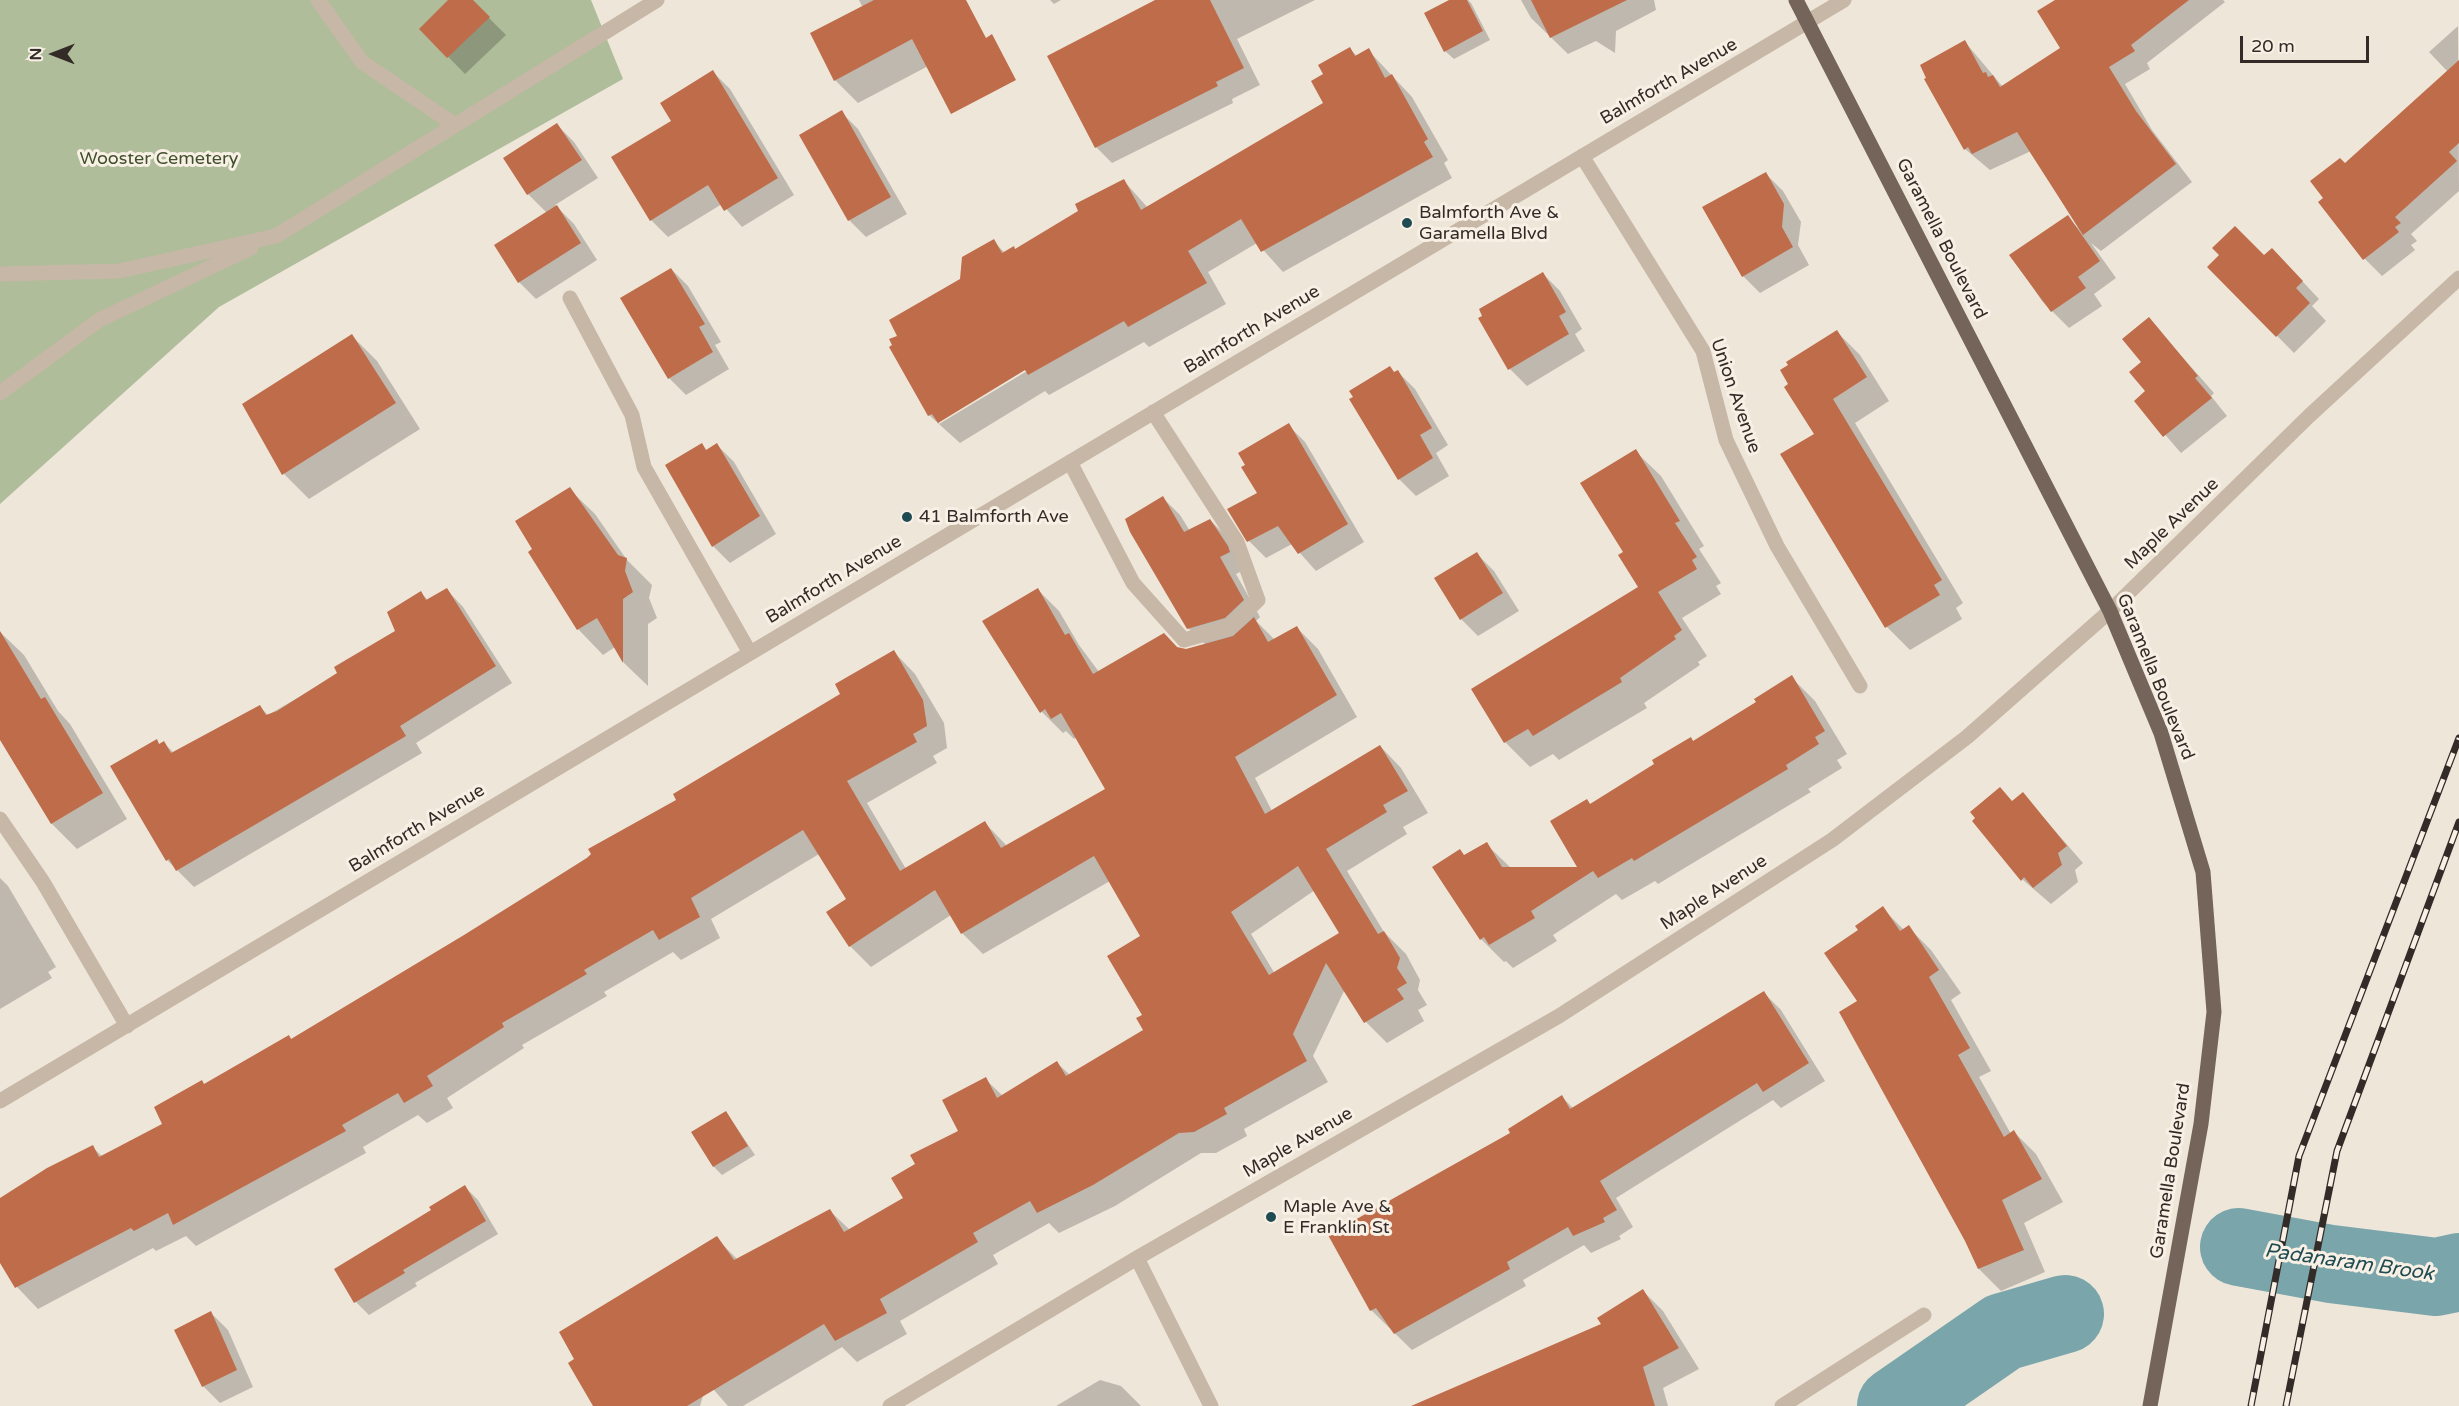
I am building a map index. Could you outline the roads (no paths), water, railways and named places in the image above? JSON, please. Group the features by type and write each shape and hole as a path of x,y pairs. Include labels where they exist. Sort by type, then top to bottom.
{"main road":[{"name":"Garamella Boulevard","path":"1796,0 2110,611 2161,733 2203,872 2214,1012 2201,1124 2150,1406"}],"street":[{"path":"318,0 362,62 455,125"},
{"path":"0,393 99,320 276,236 657,0"},
{"name":"Balmforth Avenue","path":"0,1101 1844,0"},
{"name":"Union Avenue","path":"1582,156 1703,351 1726,440 1777,546 1860,686"},
{"path":"0,274 119,271 276,236"},
{"name":"Maple Avenue","path":"890,1406 1137,1258 1559,1016 1832,840 1967,737 2110,611 2309,416 2459,278"},
{"path":"570,298 632,415 644,467 750,653"},
{"path":"1070,462 1133,583 1184,640 1230,627 1258,600 1237,542 1154,412"},
{"path":"0,819 43,882 127,1026"},
{"path":"1137,1258 1211,1406"},
{"path":"1782,1406 1924,1316"}],"waterway":[{"name":"Padanaram Brook","path":"2239,1247 2331,1264 2436,1277 2459,1272"},
{"name":"Padanaram Brook","path":"1896,1406 2003,1332 2065,1314"}],"railway":[{"path":"2251,1406 2299,1156 2459,738"},
{"path":"2286,1406 2337,1151 2459,822"}],"place":[{"name":"Balmforth Ave & Garamella Blvd","path":"1407,223"},
{"name":"41 Balmforth Ave","path":"907,517"},
{"name":"Maple Ave & E Franklin St","path":"1271,1217"}],"park label":[{"name":"Wooster Cemetery","path":"159,159"}]}
